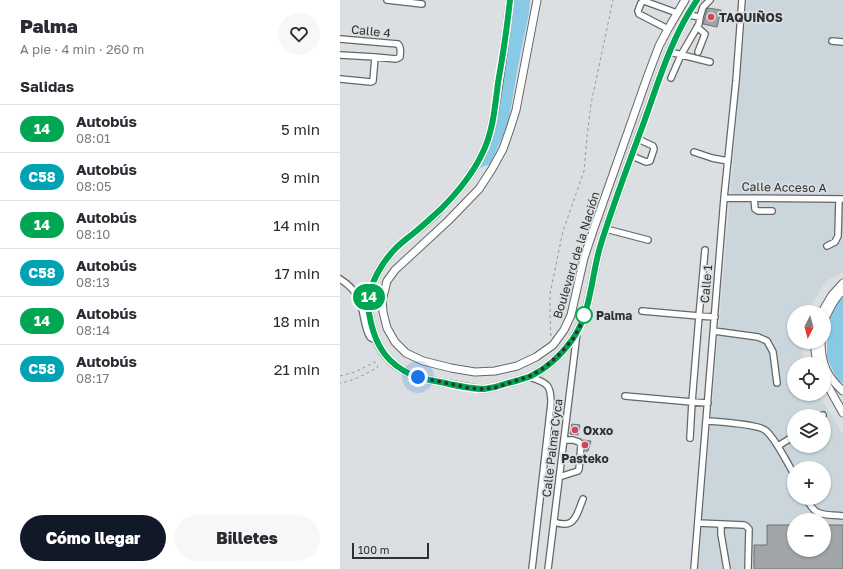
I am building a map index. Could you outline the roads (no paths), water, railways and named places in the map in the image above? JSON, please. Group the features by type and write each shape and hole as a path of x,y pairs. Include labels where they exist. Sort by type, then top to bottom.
{"main road":[{"name":"Boulevard de la Nación","path":"510,0 494,115 489,136 482,154 470,174 455,194 421,228 395,249 384,263 374,281 369,296 368,306 373,331 379,347 389,360 401,370 418,377 469,388 483,389 497,387 530,376 544,368 560,354 573,339 584,315 590,296 599,250 638,139 670,52 697,0"},
{"name":"Boulevard de la Nación","path":"538,0 516,110 503,149 479,189 448,221 395,270 388,281 382,301 387,328 395,342 406,353 423,361 475,372 495,371 517,366 536,357 553,345 564,330 571,315 592,231 648,75 659,46 685,0"},
{"path":"621,152 632,156"},
{"path":"826,305 832,295 843,283"},
{"path":"831,306 843,290"},
{"path":"821,349 829,376 843,391"},
{"path":"831,391 843,412"}],"street":[{"path":"387,0 422,4"},
{"path":"671,78 681,55 699,24 703,7 710,0"},
{"name":"Calle 1","path":"694,569 724,198 742,0"},
{"path":"668,29 639,14 638,11 641,2 644,1 677,14"},
{"path":"688,15 700,17"},
{"path":"697,27 705,34 698,52"},
{"name":"Calle 4","path":"340,39 398,44 400,46 400,57 396,59 340,55"},
{"path":"832,41 843,42"},
{"path":"670,52 710,62"},
{"path":"340,79 374,81 376,57"},
{"path":"632,156 646,162 650,161 654,149 653,146 638,139"},
{"path":"694,152 712,158 728,160"},
{"name":"Calle Acceso A","path":"724,198 841,199"},
{"path":"754,198 755,209 758,211 772,211"},
{"path":"827,246 835,242 838,236 841,199"},
{"path":"606,229 648,240"},
{"path":"690,438 705,250"},
{"path":"340,279 351,287 356,294 370,336 373,339 376,339"},
{"path":"642,312 715,317"},
{"name":"Calle Palma Cyca","path":"548,569 578,330"},
{"path":"714,331 758,337 767,341 774,352 777,383"},
{"name":"Calle Palma Cyca","path":"530,376 544,382 551,393 532,569"},
{"path":"625,396 708,403"},
{"path":"707,421 755,426 764,429 772,436 787,462"},
{"path":"559,477 578,471 579,469 581,445 579,442 573,440 564,440"},
{"path":"778,446 787,440"},
{"path":"554,522 565,524 571,522 576,518 583,499"},
{"path":"810,505 815,512 843,516"},
{"path":"698,523 744,524 749,529 748,569"},
{"path":"721,524 721,534 727,569"}],"place":[{"name":"TAQUIÑOS","path":"711,17"},
{"name":"Palma","path":"584,315"},
{"name":"Oxxo","path":"575,430"},
{"name":"Pasteko","path":"585,445"}]}
